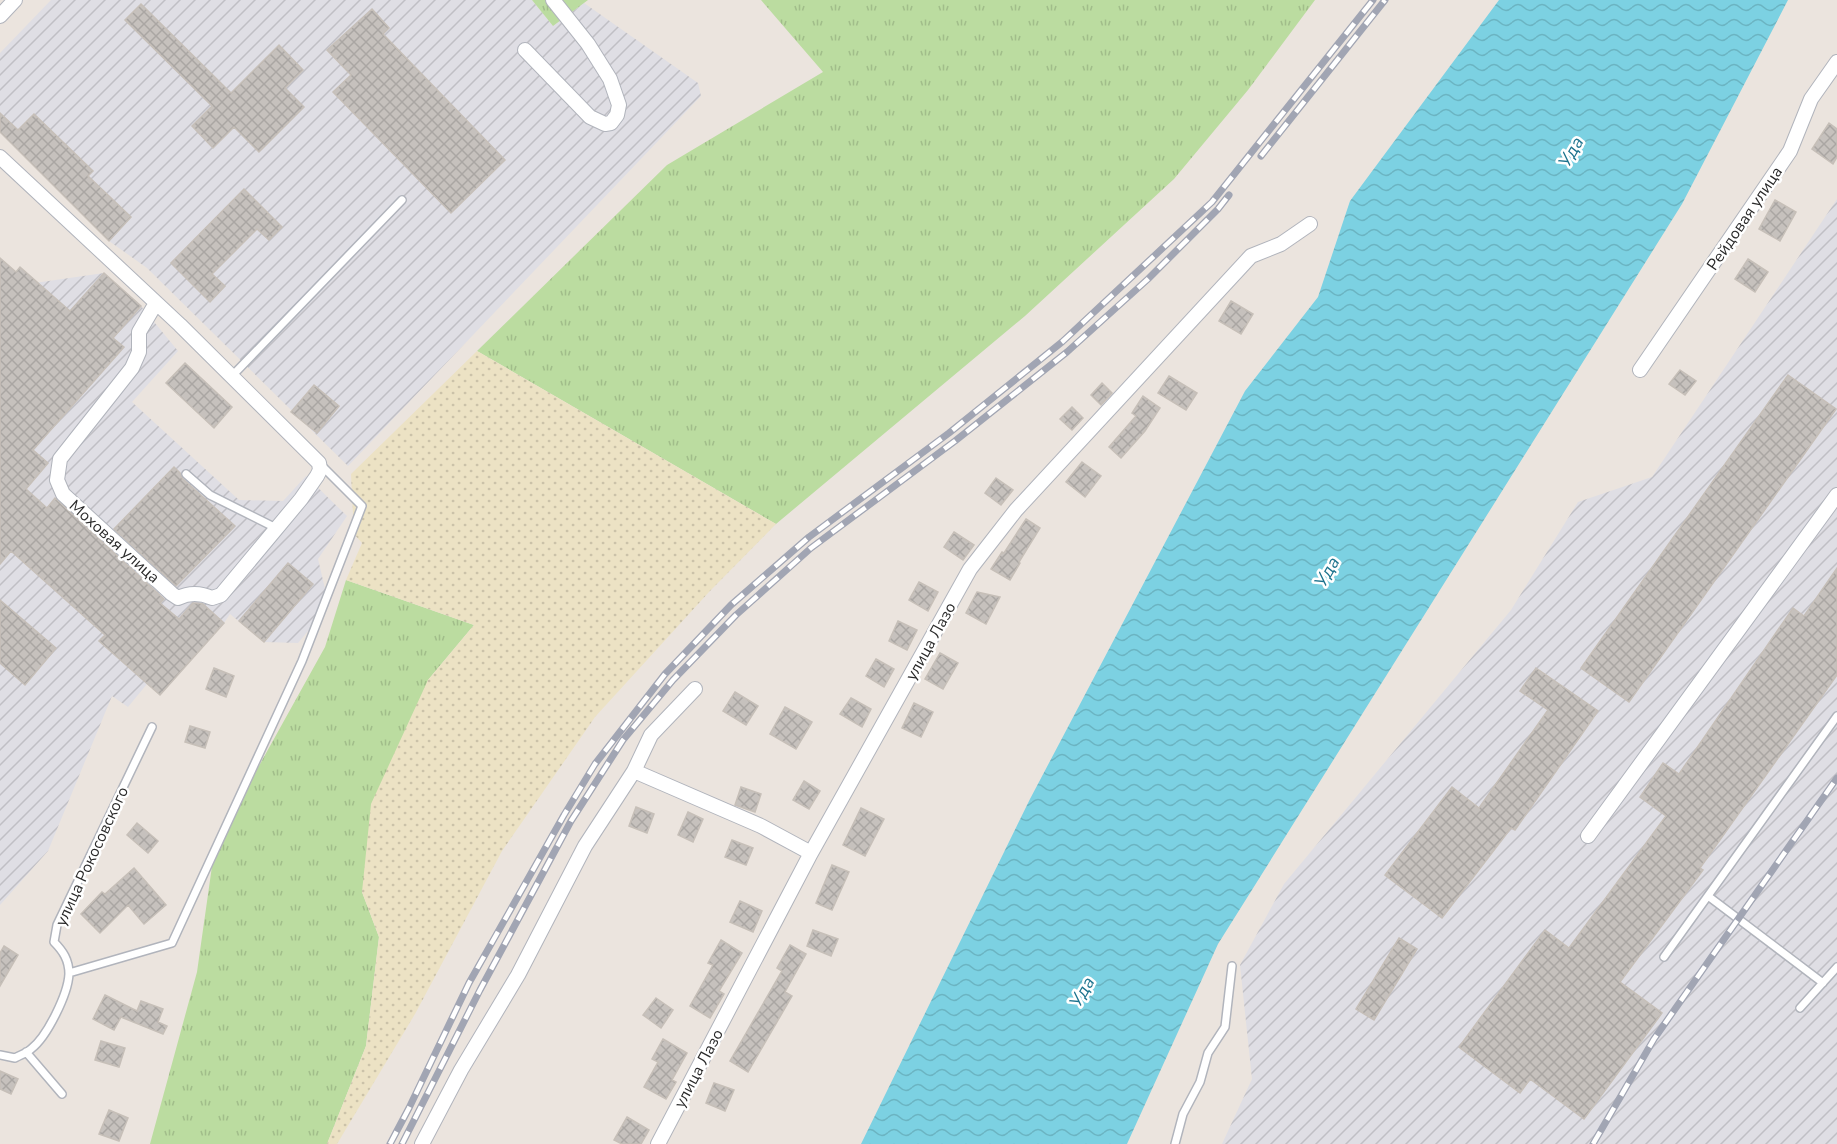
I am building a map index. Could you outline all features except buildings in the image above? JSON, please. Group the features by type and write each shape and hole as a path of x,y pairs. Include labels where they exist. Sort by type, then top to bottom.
{"street":[{"path":"0,16 15,0"},
{"path":"525,50 590,117 605,124 611,123 617,116 619,105 610,79 588,44 552,0"},
{"name":"Рейдовая улица","path":"1640,370 1790,151 1811,99 1837,62"},
{"path":"0,157 156,303 319,463 320,471 317,476 276,528"},
{"name":"улица Лазо","path":"658,1144 811,853 970,569 1016,510 1251,256 1281,244 1310,224"},
{"name":"Моховая улица","path":"156,303 139,332 139,352 132,368 60,459 57,480 63,495 178,598 186,594 202,594 212,598 221,595 276,528"},
{"path":"1587,836 1837,495"},
{"path":"422,1144 461,1070 518,975 585,846 634,771 651,735 695,689"},
{"path":"634,771 760,826 811,853"}],"lane":[{"path":"232,376 402,200"},
{"path":"0,1055 15,1058 31,1049 42,1038 62,998 69,973 172,943 302,661 362,506 319,463"},
{"path":"186,474 210,495 276,528"},
{"path":"1664,957 1837,716"},
{"name":"улица Рокосовского","path":"69,973 65,953 54,942 57,925 152,728"},
{"path":"1708,896 1823,983"},
{"path":"1175,1144 1184,1114 1200,1082 1208,1053 1225,1027 1232,966"},
{"path":"1800,1008 1837,967"},
{"path":"26,1052 62,1094"}],"shaded area":[{"path":"51,0 532,0 553,26 584,3 698,83 701,96 348,466 147,268 109,241 0,132 0,53"},
{"path":"1837,199 1837,1144 1222,1144 1252,1079 1240,965 1284,884 1511,610 1578,502 1652,477"},
{"path":"104,273 141,306 178,351 132,402 239,500 283,501 306,476 347,516 318,559 329,606 298,643 264,642 230,614 160,695 147,684 128,707 112,696 48,851 0,905 0,288"}],"green space":[{"path":"532,0 588,0 553,26"},
{"path":"761,0 1315,0 1248,90 1174,179 1025,316 776,524 477,351 667,165 823,72"},
{"path":"346,580 474,625 428,680 362,892 379,937 366,1046 327,1144 150,1144 197,972 215,845 325,647"}],"sand":[{"path":"477,351 776,524 709,592 595,717 502,851 415,1014 337,1144 327,1144 366,1046 379,937 362,892 371,804 428,680 474,625 346,580 362,543 354,534 351,474"}],"water":[{"name":"Уда","path":"1499,0 1788,0 1682,204 1218,944 1127,1144 861,1144 1030,799 1245,391 1318,297 1350,201"}],"railway":[{"path":"390,1144 469,983 564,815 595,764 665,674 731,605 809,537 949,433 1062,342 1212,202 1373,0"},
{"path":"1261,156 1385,0"},
{"path":"402,1144 480,990 571,821 623,740 673,680 736,615 811,548 955,441 1067,352 1148,279 1229,195"},
{"path":"1593,1144 1654,1039 1837,778"}]}
